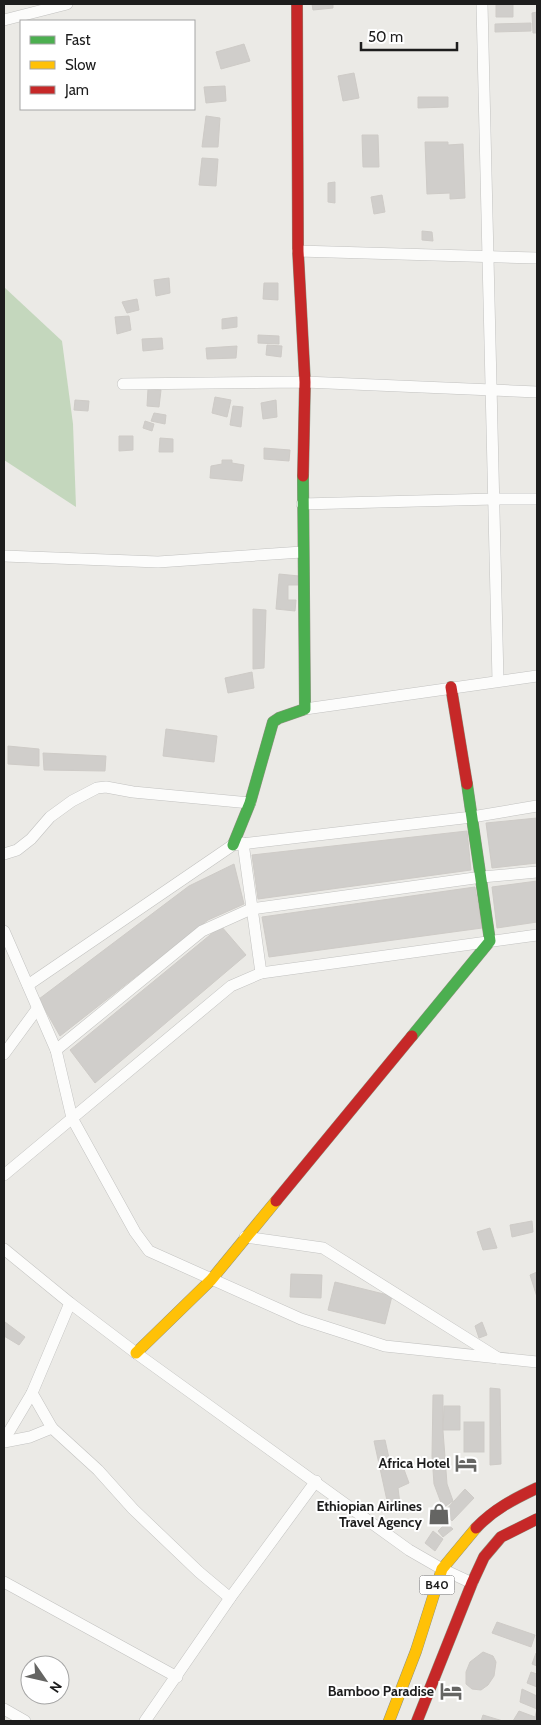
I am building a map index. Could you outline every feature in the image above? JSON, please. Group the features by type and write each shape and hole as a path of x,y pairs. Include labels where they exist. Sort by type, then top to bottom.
{"main road":[{"path":"238,844 273,722 305,709 302,504 305,382 298,251 298,4"},
{"path":"136,1354 211,1280 490,941 482,877 451,687"},
{"name":"B40","path":"390,1721 416,1650 442,1569 485,1518 502,1505 537,1488"},
{"name":"B40","path":"416,1721 484,1557 501,1536 537,1519"}],"street":[{"path":"4,20 67,4"},
{"path":"482,4 498,681"},
{"path":"298,251 537,258"},
{"path":"123,384 305,382 537,392"},
{"path":"302,504 537,499"},
{"path":"4,556 158,562 302,552"},
{"path":"305,709 537,676"},
{"path":"4,854 17,850 31,839 50,817 72,801 97,788 106,787 133,792 250,803"},
{"path":"28,985 238,844 472,817 537,806"},
{"path":"238,844 261,973"},
{"path":"56,1050 202,931 251,909 482,877 537,872"},
{"path":"4,931 56,1050 72,1118 135,1232 149,1252 301,1319 385,1346 501,1360 537,1362"},
{"path":"4,1175 231,986 261,973 537,935"},
{"path":"4,1054 37,1009"},
{"path":"245,1237 323,1248 501,1360"},
{"path":"4,1249 136,1354 316,1481 409,1550 442,1569 472,1583"},
{"path":"4,1441 32,1393 70,1303"},
{"path":"32,1393 52,1428 98,1470 139,1515 199,1572 230,1598"},
{"path":"4,1441 30,1437 52,1428"},
{"path":"145,1721 230,1598 316,1481"},
{"path":"4,1582 177,1677"},
{"path":"4,1709 25,1721"}],"green space":[{"path":"4,287 62,341 73,424 76,507 4,460"}],"building":[{"path":"312,4 333,4 333,8 313,10"},
{"path":"513,4 513,17 496,17 496,5"},
{"path":"537,12 537,33 533,33 532,13"},
{"path":"531,23 531,31 495,32 495,24"},
{"path":"244,44 250,61 221,69 216,52"},
{"path":"354,73 359,98 343,101 338,76"},
{"path":"225,86 226,101 206,103 204,87"},
{"path":"418,97 448,97 448,107 418,108"},
{"path":"206,116 220,118 218,147 202,147"},
{"path":"362,135 378,135 379,167 363,167"},
{"path":"425,142 448,142 448,145 463,144 465,198 450,199 450,193 427,194"},
{"path":"202,158 218,159 216,186 199,185"},
{"path":"335,182 335,203 328,202 328,183"},
{"path":"382,195 385,212 374,214 371,197"},
{"path":"422,231 432,232 433,241 422,240"},
{"path":"169,278 170,293 156,296 154,280"},
{"path":"264,283 278,283 278,300 263,299"},
{"path":"137,299 139,310 127,313 122,302"},
{"path":"129,316 131,330 117,334 115,317"},
{"path":"237,317 237,327 222,329 222,319"},
{"path":"258,335 279,336 279,344 258,343"},
{"path":"162,338 163,349 143,351 142,339"},
{"path":"267,345 282,346 281,357 266,355"},
{"path":"237,346 236,358 207,359 206,348"},
{"path":"148,389 161,390 159,407 147,406"},
{"path":"215,397 231,400 227,417 212,413"},
{"path":"75,400 89,401 88,411 74,410"},
{"path":"276,400 277,417 263,419 261,403"},
{"path":"233,406 243,407 241,427 230,425"},
{"path":"154,413 166,415 165,424 151,421"},
{"path":"145,421 154,424 152,431 143,428"},
{"path":"119,436 133,436 133,450 119,451"},
{"path":"160,438 173,439 173,452 159,452"},
{"path":"264,448 290,450 289,461 264,459"},
{"path":"222,460 232,460 232,463 244,465 242,481 210,478 211,466 222,464"},
{"path":"279,574 299,576 298,585 288,585 288,600 296,600 295,611 276,609"},
{"path":"253,609 266,610 264,668 253,669"},
{"path":"252,672 254,688 228,693 225,678"},
{"path":"166,729 217,736 214,762 163,756"},
{"path":"8,746 39,749 39,766 8,764"},
{"path":"43,753 106,756 105,771 44,770"},
{"path":"537,818 537,863 492,868 486,823"},
{"path":"467,831 471,870 258,899 252,855"},
{"path":"234,864 244,904 208,920 60,1036 39,999 189,886"},
{"path":"537,881 537,922 497,928 492,887"},
{"path":"475,887 482,928 269,957 262,917"},
{"path":"221,926 246,955 95,1083 70,1050"},
{"path":"532,1221 533,1232 512,1237 510,1225"},
{"path":"490,1228 497,1248 483,1250 477,1232"},
{"path":"537,1272 537,1297 530,1275"},
{"path":"291,1274 322,1275 321,1298 290,1297"},
{"path":"335,1282 392,1296 385,1324 328,1310"},
{"path":"5,1322 25,1337 19,1345 4,1336"},
{"path":"482,1322 487,1335 479,1338 475,1326"},
{"path":"490,1388 500,1389 501,1464 490,1465"},
{"path":"433,1395 443,1395 443,1431 447,1484 453,1501 443,1508 434,1484 432,1456"},
{"path":"444,1406 460,1406 460,1430 443,1430"},
{"path":"464,1422 484,1422 484,1452 464,1452"},
{"path":"385,1440 391,1467 402,1464 409,1483 398,1488 400,1504 388,1505 374,1441"},
{"path":"465,1489 474,1498 452,1521 444,1512"},
{"path":"446,1523 453,1529 443,1537 438,1531"},
{"path":"433,1531 443,1539 435,1551 425,1543"},
{"path":"497,1622 535,1635 531,1647 492,1633"},
{"path":"483,1652 493,1656 496,1662 494,1676 488,1685 481,1690 472,1689 466,1684 466,1672 470,1662"},
{"path":"537,1654 537,1666 532,1664"},
{"path":"531,1672 537,1674 537,1687 527,1683"},
{"path":"522,1689 537,1696 537,1709 520,1702"},
{"path":"537,1709 537,1721 513,1721 519,1711 535,1717"},
{"path":"483,1715 503,1721 481,1721"}],"traffic: fast":[{"path":"233,845 250,803 273,722 305,709 303,476"},
{"path":"412,1036 490,941 467,784"}],"traffic: slow":[{"path":"136,1353 211,1280 276,1201"},
{"path":"389,1721 416,1651 442,1569 476,1528"}],"traffic: jam":[{"path":"297,4 298,251 305,382 303,476"},
{"path":"451,687 467,784"},
{"path":"276,1201 412,1036"},
{"path":"476,1528 512,1500 537,1488"},
{"path":"417,1721 484,1557 501,1537 537,1519"}],"place":[{"name":"Africa Hotel","path":"466,1463"},
{"name":"Ethiopian Airlines Travel Agency","path":"439,1514"},
{"name":"Bamboo Paradise","path":"451,1691"}]}
